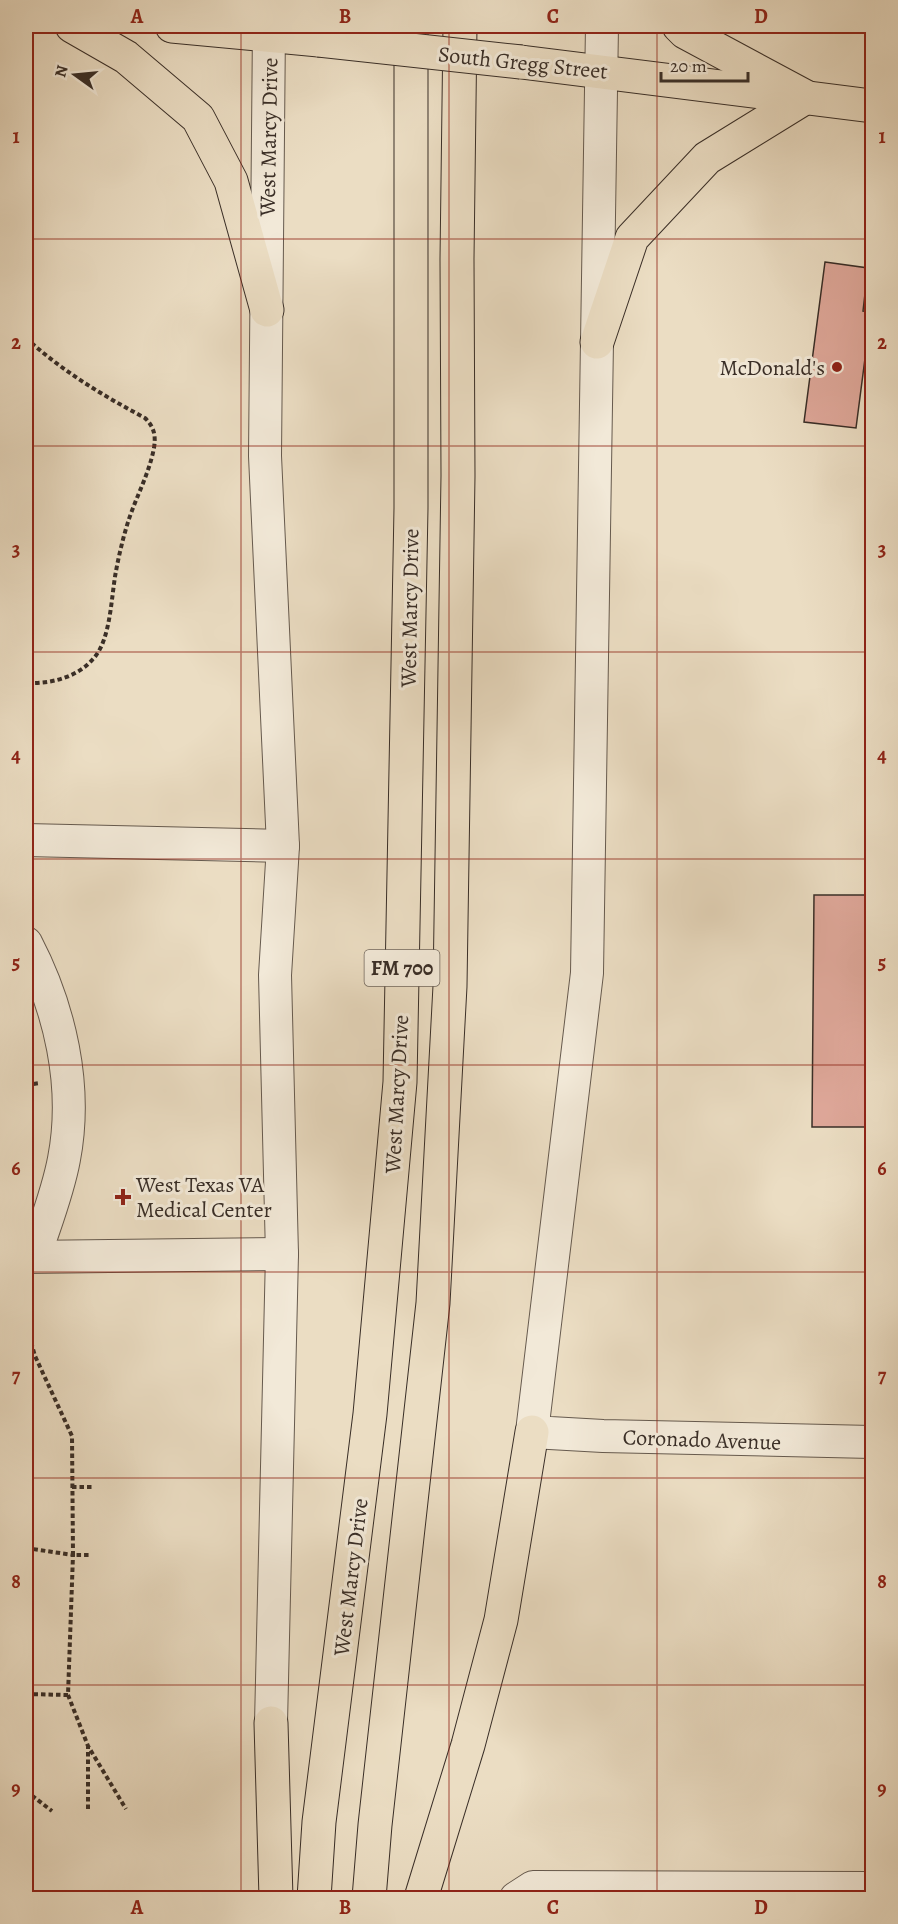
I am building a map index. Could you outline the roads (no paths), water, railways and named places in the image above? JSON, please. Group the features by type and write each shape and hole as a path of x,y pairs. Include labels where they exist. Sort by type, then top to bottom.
{"main road":[{"path":"72,26 126,57 198,118 231,182 267,310"},
{"name":"South Gregg Street","path":"172,26 269,30 320,40 602,71 873,106"},
{"path":"679,26 685,32 806,97"},
{"name":"West Marcy Drive","path":"314,1899 321,1810 370,1414 400,1082 411,508 411,29"},
{"name":"West Marcy Drive","path":"369,1899 376,1813 434,1303 450,986 458,476 457,259 460,31"},
{"path":"597,342 632,238 707,158 806,97"},
{"path":"422,1899 468,1745 501,1620 532,1432"},
{"path":"271,1723 276,1899"}],"street":[{"path":"532,1432 587,973 602,26"},
{"name":"West Marcy Drive","path":"269,30 265,456 283,846 275,975 282,1254 271,1723"},
{"path":"26,840 283,846"},
{"path":"26,943 42,974 65,1057 70,1115 64,1160 54,1197 30,1256 282,1254"},
{"name":"Coronado Avenue","path":"532,1432 603,1436 873,1442"},
{"path":"525,1893 873,1888"}],"place":[{"name":"McDonald's","path":"837,367"},
{"name":"West Texas VA Medical Center","path":"123,1197"}]}
